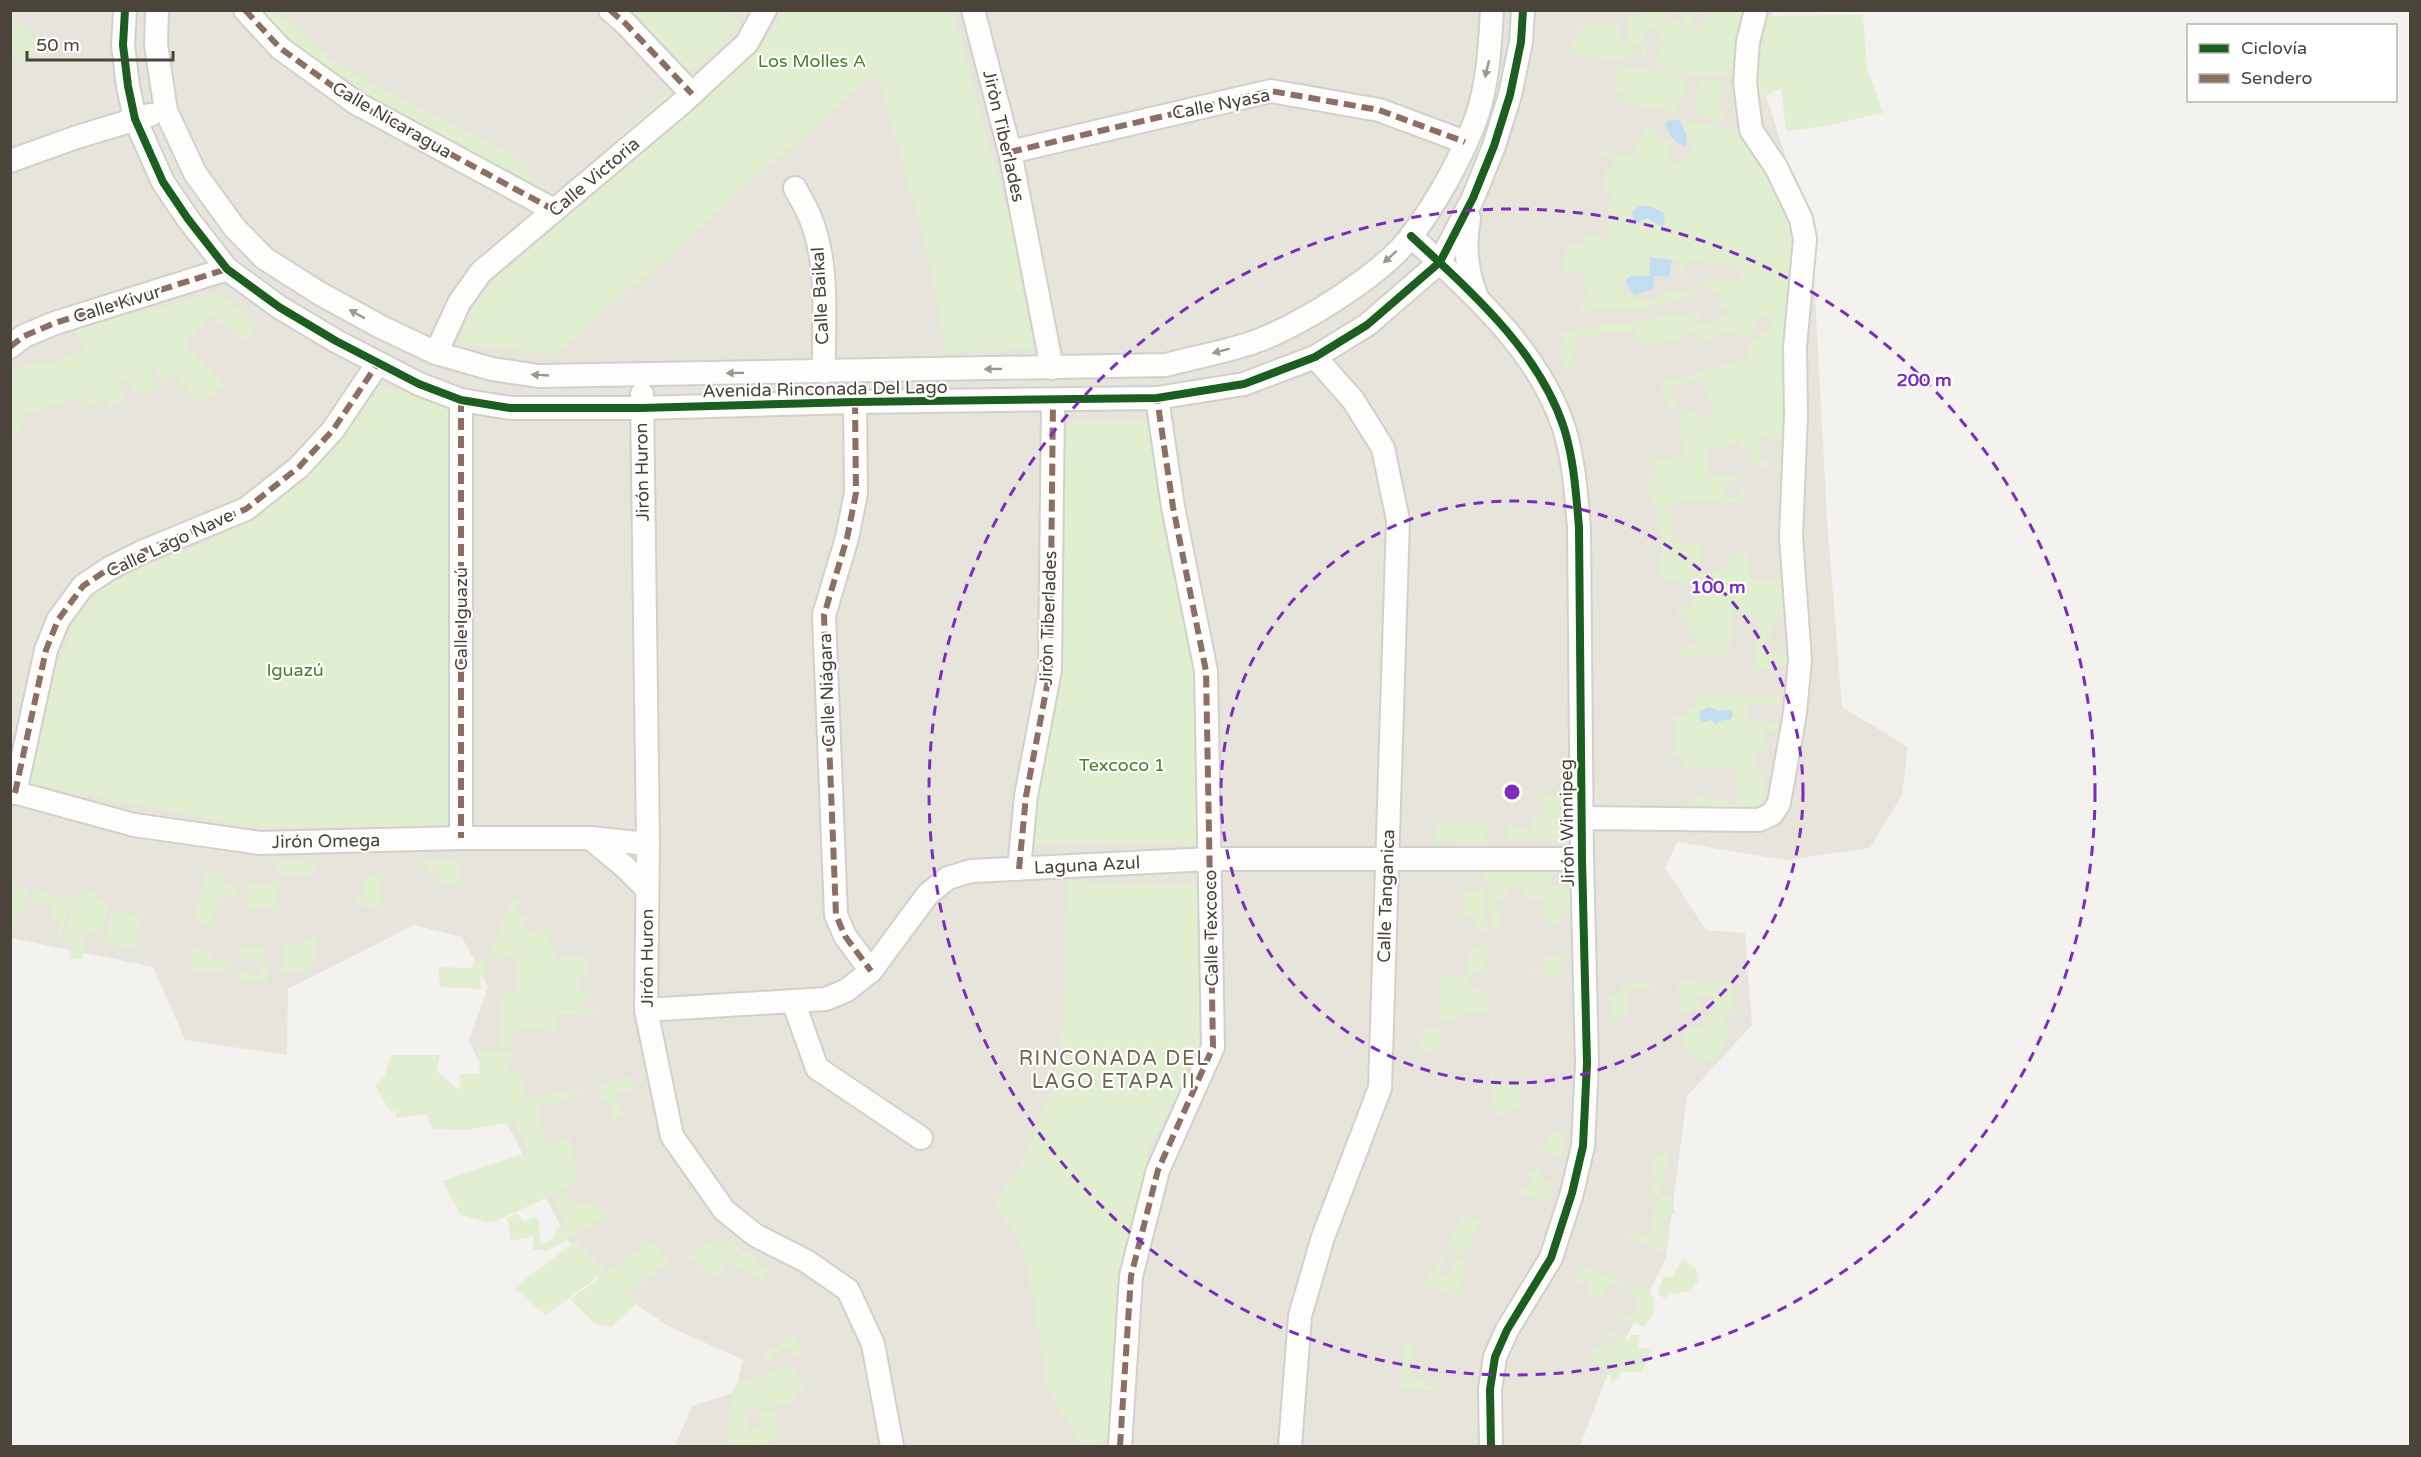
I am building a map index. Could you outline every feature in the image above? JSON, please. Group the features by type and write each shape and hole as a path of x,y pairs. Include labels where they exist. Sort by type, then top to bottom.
{"street":[{"name":"Avenida Rinconada Del Lago","path":"124,10 123,45 135,119 163,182 227,269 279,308 419,384 461,400 510,408 641,408 855,402 1157,398 1244,384 1315,357 1367,325 1440,262 1473,198 1494,146 1510,95 1521,42 1523,10"},
{"name":"Avenida Rinconada Del Lago","path":"157,10 156,45 166,111 195,173 234,227 264,258 329,298 436,353 492,369 538,376 1166,365 1255,342 1322,309 1390,258 1412,236 1442,190 1476,118 1490,59 1492,10"},
{"name":"Calle Nicaragua","path":"245,10 280,48 356,103 554,210"},
{"path":"610,10 692,94"},
{"name":"Calle Victoria","path":"436,353 459,303 482,272 692,94 747,43 765,10"},
{"name":"Jiròn Tiberlades","path":"973,10 1010,152 1052,368"},
{"path":"1582,818 1759,820 1772,814 1780,797 1795,713 1800,660 1791,537 1796,416 1795,347 1805,239 1801,219 1776,167 1751,130 1745,82 1748,42 1756,10"},
{"path":"99,130 128,86"},
{"name":"Calle Nyasa","path":"1010,152 1271,91 1378,110 1465,142"},
{"path":"10,161 99,130 166,111"},
{"name":"Calle Baikal","path":"795,188 810,216 823,270 824,372"},
{"path":"1473,198 1465,251 1471,283 1478,301"},
{"name":"Jirón Winnipeg","path":"1412,236 1507,331 1541,376 1564,427 1575,475 1579,527 1582,860 1587,1063 1583,1146 1572,1193 1551,1258 1508,1330 1495,1357 1490,1389 1491,1446"},
{"name":"Calle Kivur","path":"10,347 24,336 55,323 227,269"},
{"name":"Calle Tanganica","path":"1290,1446 1300,1316 1323,1237 1380,1088 1398,520 1383,448 1353,400 1315,357"},
{"name":"Calle Lago Nave","path":"13,792 46,650 58,620 83,586 110,568 142,552 246,509 299,467 333,430 378,363"},
{"name":"Jirón Huron","path":"643,375 641,408 648,844 646,1010 672,1136 724,1210 755,1235 806,1261 849,1290 873,1344 892,1446"},
{"name":"Calle Texcoco","path":"1120,1446 1131,1276 1158,1170 1214,1047 1206,671 1173,507 1157,398"},
{"name":"Calle Iguazú","path":"461,400 462,838"},
{"name":"Jiròn Tiberlades","path":"1019,869 1026,796 1050,670 1053,401"},
{"name":"Calle Niágara","path":"855,402 856,494 847,538 824,615 836,915 844,936 871,971"},
{"name":"Jirón Omega","path":"13,792 134,825 260,843 462,838 590,838 648,844"},
{"path":"590,838 647,889"},
{"name":"Laguna Azul","path":"646,1010 826,999 847,990 871,971 928,894 948,878 971,871 1210,859 1582,860"},
{"path":"793,1001 817,1068 921,1138"}],"shaded area":[{"path":"11,11 1773,11 1760,77 1812,240 1827,518 1842,707 1908,747 1902,795 1870,848 1785,860 1677,842 1665,868 1706,930 1745,933 1752,1025 1687,1096 1666,1258 1607,1376 1580,1446 675,1446 692,1406 735,1392 743,1360 668,1326 582,1267 501,1112 469,1040 488,987 462,937 414,925 288,989 287,1055 185,1040 153,967 11,938"}],"green space":[{"path":"259,11 275,11 338,65 514,155 542,186 540,199 331,74"},
{"path":"619,11 724,11 740,20 723,46 689,70"},
{"name":"Los Molles A","path":"783,11 952,11 1028,284 1036,349 945,353 934,284 918,216 879,81 870,77 557,354 458,344 469,316 491,283 760,49"},
{"path":"1638,11 1669,11 1669,18 1684,25 1683,11 1694,11 1690,34 1709,13 1706,11 1746,11 1734,76 1683,75 1683,92 1677,113 1622,102 1623,92 1614,90 1618,65 1675,74 1655,64 1664,43 1655,28 1643,34 1648,49 1642,60 1640,46 1636,44 1625,62 1577,55 1572,42 1581,33 1579,29 1592,22 1619,26 1619,44 1628,41 1627,18 1638,17"},
{"path":"1863,15 1867,67 1883,113 1820,127 1786,131 1781,88 1760,99 1754,82 1761,16"},
{"path":"11,18 42,44 22,67 11,50"},
{"path":"1699,79 1722,80 1719,101 1724,123 1705,118 1694,108"},
{"path":"669,91 674,98 553,198"},
{"path":"1680,120 1746,132 1782,198 1795,233 1785,436 1777,440 1777,444 1763,434 1760,438 1762,450 1760,459 1769,464 1767,468 1751,463 1751,448 1742,449 1739,442 1719,449 1709,448 1706,473 1738,476 1724,488 1725,498 1738,496 1745,486 1746,503 1696,501 1659,504 1672,506 1673,543 1703,543 1700,572 1725,570 1736,553 1749,554 1750,580 1781,579 1787,619 1777,615 1770,634 1768,653 1789,655 1783,666 1768,670 1756,668 1755,652 1760,619 1732,613 1729,655 1681,655 1681,648 1696,645 1694,630 1689,630 1687,617 1679,617 1677,609 1691,606 1692,584 1661,578 1662,533 1658,530 1655,504 1650,505 1649,477 1655,478 1655,460 1684,455 1679,418 1690,410 1705,422 1712,409 1700,378 1670,387 1677,407 1669,406 1660,383 1749,358 1749,346 1768,329 1774,315 1757,319 1752,336 1739,338 1727,333 1708,342 1697,333 1642,347 1635,329 1573,339 1576,351 1566,370 1557,354 1564,343 1561,332 1698,312 1699,325 1729,315 1727,308 1721,306 1720,293 1707,290 1704,280 1742,281 1742,267 1688,261 1684,277 1678,276 1681,260 1651,257 1650,276 1631,276 1621,284 1633,298 1660,299 1663,292 1701,290 1676,301 1660,304 1581,311 1582,302 1587,297 1582,273 1562,272 1568,242 1581,247 1586,235 1608,239 1610,225 1606,222 1611,192 1605,189 1605,171 1613,169 1615,160 1602,155 1601,149 1633,158 1640,139 1653,124 1663,141 1672,141 1666,153 1676,166 1693,149"},
{"path":"218,292 258,326 245,341 210,316 184,344 226,386 200,403 174,373 165,387 152,366 151,376 156,387 141,395 131,388 135,375 120,384 126,400 109,406 106,399 90,407 85,397 29,412 19,424 22,431 11,440 11,374 32,363 50,366 84,348 75,329"},
{"name":"Iguazú","path":"375,384 451,407 451,827 250,827 27,783 52,682 74,622 95,593 130,572 213,539 275,503 306,475"},
{"name":"Texcoco 1","path":"1153,420 1199,681 1198,845 1029,844 1060,672 1060,422"},
{"path":"1693,694 1779,696 1780,703 1746,704 1747,721 1779,722 1779,729 1765,731 1767,752 1756,750 1755,767 1763,778 1766,798 1773,800 1761,812 1675,811 1702,795 1713,802 1718,796 1738,806 1735,768 1683,767 1681,759 1671,754 1679,745 1672,716 1683,717 1688,709 1696,706"},
{"path":"1544,795 1561,795 1560,840 1509,839 1506,826 1515,825 1517,830 1532,830 1532,818 1542,818"},
{"path":"1487,822 1486,844 1433,842 1437,823"},
{"path":"275,860 316,863 315,874 278,874"},
{"path":"458,860 459,885 439,884 438,871 426,872 426,861"},
{"path":"1516,869 1558,870 1543,885 1563,885 1576,896 1576,914 1563,909 1559,922 1547,923 1544,914 1545,899 1524,898 1523,887 1508,886 1507,901 1496,900 1497,912 1500,913 1498,927 1490,927 1489,886 1484,881 1482,873"},
{"path":"205,871 223,873 223,886 237,886 236,900 232,899 232,895 222,897 215,908 211,924 195,922"},
{"path":"368,875 381,876 381,908 357,905 357,898 372,897 365,896 365,879"},
{"path":"1066,881 1199,885 1199,1052 1150,1146 1129,1231 1120,1301 1112,1438 1089,1446 1081,1446 1046,1385 1035,1305 1022,1250 995,1200 1025,1158 1053,1083 1064,1023"},
{"path":"249,883 275,883 277,908 245,908"},
{"path":"11,885 28,890 23,912 18,913 14,931 11,930"},
{"path":"87,890 97,892 96,900 109,904 101,934 85,932 81,945 85,948 81,960 70,958 71,944 63,941 73,896 85,898"},
{"path":"1464,890 1485,890 1487,931 1476,930 1475,918 1464,917"},
{"path":"35,891 70,900 60,939 56,937 61,922 49,917 53,906 34,900"},
{"path":"512,900 520,903 517,910 528,920 523,928 532,935 541,926 549,938 551,948 555,949 555,957 552,958 588,957 588,974 578,974 578,991 592,991 591,1001 584,1002 582,1008 498,1008 500,1001 508,999 502,996 504,991 517,990 514,954 498,960 490,951"},
{"path":"113,910 141,916 134,950 104,942"},
{"path":"312,935 316,936 314,964 309,964 307,971 282,972 282,942 295,945 300,942 309,942"},
{"path":"240,946 264,947 267,982 237,979 239,972 261,976 263,963 239,958"},
{"path":"1472,946 1487,946 1486,974 1468,973 1468,954 1472,955"},
{"path":"191,949 210,952 210,960 231,961 231,970 190,970"},
{"path":"1546,955 1562,956 1561,975 1532,975 1531,971 1545,971"},
{"path":"482,959 486,967 480,978 481,989 440,987 438,967 472,968 473,961"},
{"path":"1439,976 1470,976 1468,982 1472,987 1487,993 1486,1013 1467,1011 1456,1018 1455,1022 1439,1022"},
{"path":"1678,981 1731,984 1735,1013 1724,1015 1728,1029 1727,1041 1725,1047 1711,1063 1691,1054 1683,1043 1686,1028 1704,1027 1704,1016 1715,1011 1713,997 1696,996 1702,1009 1691,1010 1690,1014 1679,1012"},
{"path":"1623,982 1653,983 1652,988 1627,990 1627,1017 1612,1018 1609,997 1621,994"},
{"path":"501,1009 596,1009 597,1013 558,1014 557,1032 543,1034 541,1029 521,1029 514,1034 510,1044 517,1047 501,1049"},
{"path":"1437,1027 1441,1029 1439,1047 1434,1052 1420,1050 1420,1036 1424,1036 1426,1030"},
{"path":"478,1050 511,1052 511,1064 507,1067 509,1073 521,1073 525,1098 581,1089 582,1092 559,1102 545,1105 548,1100 540,1100 543,1107 538,1114 547,1135 543,1138 547,1145 570,1138 579,1179 542,1200 491,1223 461,1215 442,1181 529,1152 514,1122 465,1130 432,1129 427,1114 396,1118 396,1111 390,1111 375,1085 384,1077 391,1055 440,1055 436,1070 457,1089 461,1086 459,1074 480,1074"},
{"path":"1490,1069 1497,1084 1520,1080 1520,1108 1511,1107 1510,1112 1498,1116 1496,1107 1491,1105"},
{"path":"632,1077 633,1088 616,1096 623,1116 613,1118 608,1100 603,1101 597,1089 605,1083"},
{"path":"1548,1133 1567,1134 1562,1156 1537,1150 1538,1146 1549,1145"},
{"path":"1655,1153 1668,1155 1660,1195 1670,1195 1676,1215 1668,1213 1661,1237 1668,1239 1662,1252 1621,1232 1650,1236 1655,1207 1660,1196 1650,1193 1656,1175 1650,1174"},
{"path":"1541,1167 1538,1180 1553,1183 1550,1201 1519,1193 1533,1180 1525,1175 1529,1169 1536,1171"},
{"path":"568,1191 572,1203 591,1205 606,1216 544,1253 544,1250 533,1250 534,1236 511,1241 507,1218 516,1214 524,1221 538,1217 541,1244 553,1239 557,1227 564,1227 554,1197"},
{"path":"1463,1216 1479,1221 1471,1237 1474,1239 1469,1249 1463,1247 1459,1253 1447,1247"},
{"path":"652,1240 669,1261 629,1295 638,1303 611,1327 594,1323 570,1299"},
{"path":"730,1240 742,1247 716,1278 688,1258 706,1241 721,1251"},
{"path":"576,1241 606,1271 546,1315 514,1288"},
{"path":"746,1250 756,1258 754,1262 770,1270 762,1281 733,1264"},
{"path":"1443,1253 1447,1254 1438,1275 1448,1279 1457,1260 1468,1265 1461,1277 1465,1279 1455,1296 1426,1282"},
{"path":"1683,1259 1696,1269 1699,1280 1691,1291 1671,1294 1664,1299 1658,1292 1663,1278 1672,1276"},
{"path":"1586,1266 1625,1284 1610,1286 1602,1297 1590,1296 1589,1283 1585,1280 1579,1286 1574,1279"},
{"path":"1633,1286 1646,1287 1655,1300 1652,1317 1644,1327 1614,1315 1634,1314 1639,1303 1629,1294"},
{"path":"1612,1331 1629,1342 1630,1335 1640,1335 1638,1349 1652,1348 1642,1371 1631,1373 1622,1371 1612,1385 1609,1372 1589,1358 1594,1345 1601,1349 1607,1342 1616,1347 1617,1340 1609,1336"},
{"path":"788,1332 795,1339 803,1354 795,1357 788,1347 771,1357 774,1363 765,1363 767,1360 763,1356 773,1346 777,1348"},
{"path":"1404,1346 1412,1346 1411,1362 1417,1379 1422,1383 1437,1387 1436,1390 1399,1389"},
{"path":"790,1365 797,1373 794,1377 805,1384 802,1391 795,1393 797,1399 773,1407 730,1414 734,1386"},
{"path":"774,1410 779,1436 771,1440 772,1446 759,1446 757,1443 747,1446 731,1446 725,1419 747,1413 749,1431 761,1428 759,1411"}],"water":[{"path":"1670,120 1680,120 1687,137 1685,146 1677,143 1670,134 1665,123"},
{"path":"1640,206 1649,206 1663,212 1665,221 1662,227 1647,218 1638,223 1633,218 1632,211"},
{"path":"1650,257 1672,260 1669,277 1654,276 1653,289 1634,295 1625,281 1631,276 1650,276"},
{"path":"1709,707 1719,711 1730,710 1733,714 1731,719 1720,721 1717,725 1711,720 1705,722 1700,720 1700,711"}],"marked path":[{"path":"245,10 280,48 356,103 554,210"},
{"path":"610,10 692,94"},
{"path":"1010,152 1271,91 1379,110 1465,142"},
{"path":"10,347 24,336 55,323 227,269"},
{"path":"15,793 46,650 58,620 83,586 110,568 142,552 246,509 299,467 333,430 378,363"},
{"path":"1120,1446 1131,1276 1158,1170 1213,1047 1206,671 1173,507 1157,398"},
{"path":"461,400 461,838"},
{"path":"1019,869 1026,796 1050,670 1053,401"},
{"path":"855,402 856,493 847,538 824,615 836,915 845,936 871,971"}],"cycle path":[{"path":"125,10 123,45 135,119 163,182 227,269 279,307 336,341 419,384 461,400 510,408 641,408 855,402 1157,398 1244,384 1315,357 1367,325 1440,262 1473,198 1494,146 1510,95 1521,42 1523,10"},
{"path":"1411,236 1500,323 1537,372 1564,428 1574,477 1579,527 1582,859 1587,1063 1583,1146 1572,1193 1551,1258 1507,1330 1495,1357 1490,1389 1491,1446"}],"district":[{"name":"RINCONADA DEL LAGO ETAPA II","path":"1114,1070"}]}
